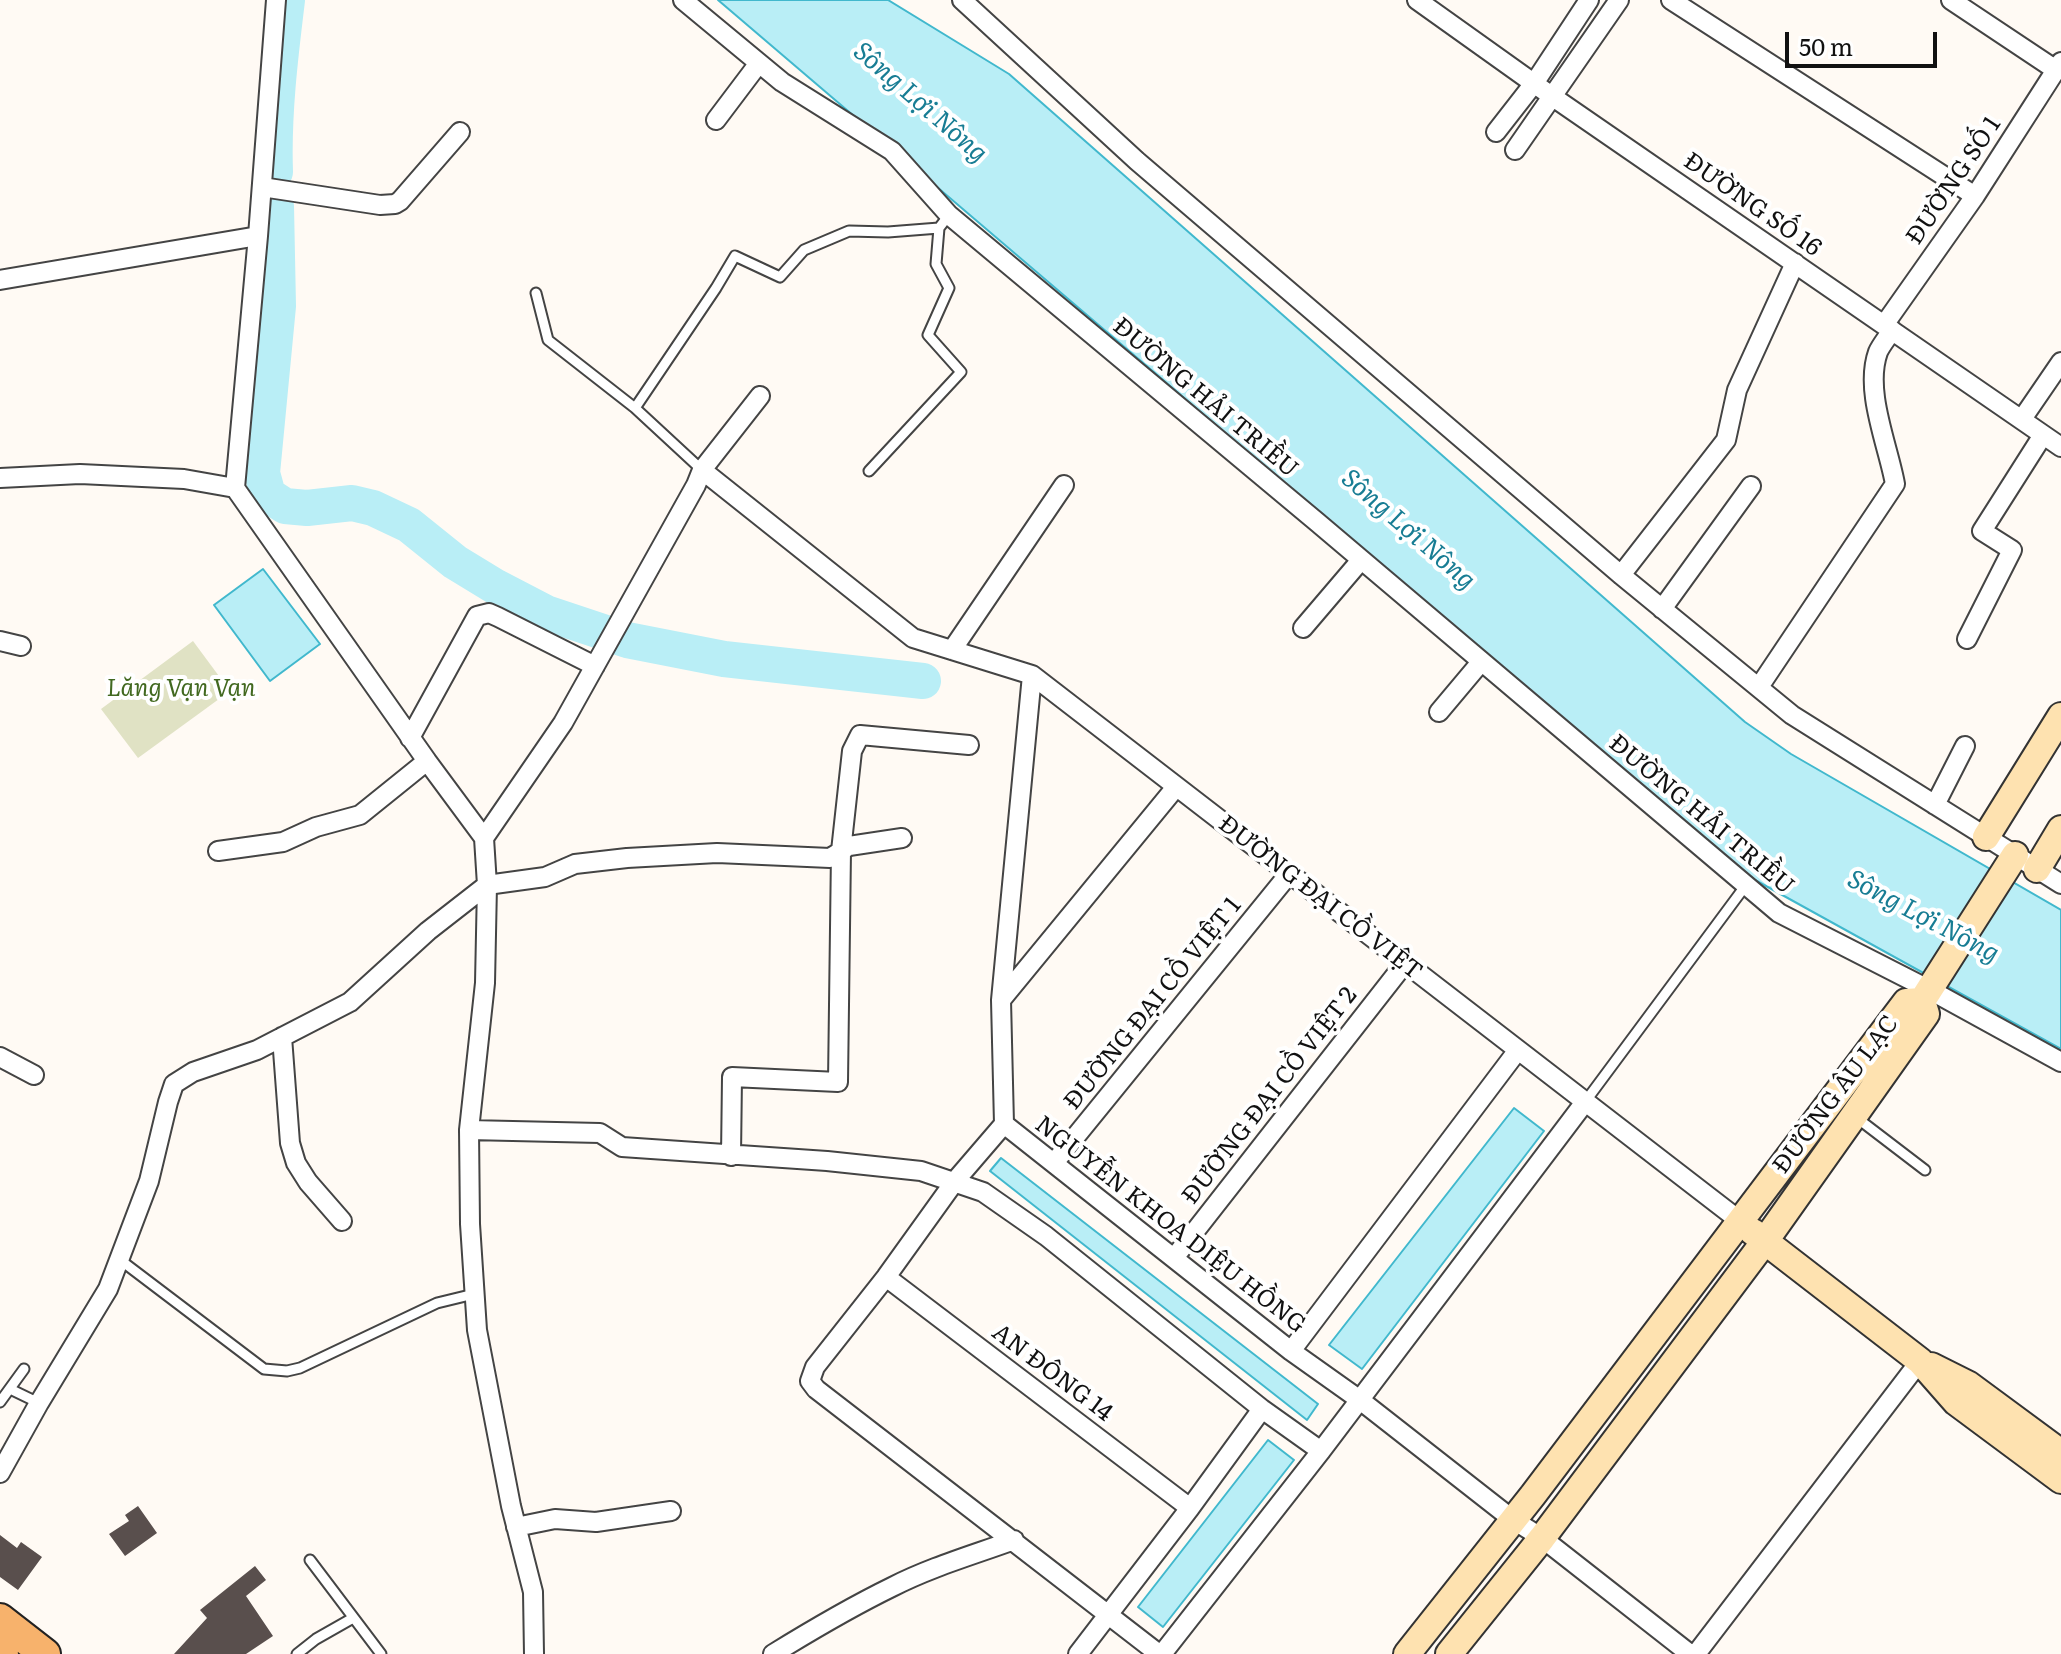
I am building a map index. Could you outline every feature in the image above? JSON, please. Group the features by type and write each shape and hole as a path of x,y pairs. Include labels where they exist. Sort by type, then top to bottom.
{"main road":[{"path":"0,1619 45,1654"}],"street":[{"path":"276,0 235,488 484,838 487,885 485,983 469,1130 474,1294 477,1330 516,1527 533,1592 534,1654"},
{"name":"ĐƯỜNG HẢI TRIỀU","path":"683,0 782,82 892,151 944,222 1361,560 1779,913 1930,989 2061,1062"},
{"path":"962,0 1137,161 1621,575 1792,715 1986,837 2018,866 2061,884"},
{"name":"ĐƯỜNG SỐ 16","path":"1417,0 2061,447"},
{"path":"1496,132 1535,82 1589,0"},
{"path":"1515,150 1619,0"},
{"path":"1671,0 1975,196"},
{"path":"1951,0 2058,66"},
{"path":"716,120 759,63"},
{"name":"ĐƯỜNG SỐ 1","path":"1759,687 1895,484 1876,410 1874,375 1878,352 1888,327 2058,66"},
{"path":"262,187 380,205 395,204 460,132"},
{"path":"0,280 258,236"},
{"path":"1621,575 1726,440 1737,390 1795,263"},
{"path":"2022,419 2061,362"},
{"path":"484,838 563,723 702,470 760,396"},
{"path":"1967,639 2012,550 1982,531 2043,435"},
{"name":"ĐƯỜNG ĐẠI CỒ VIỆT","path":"702,470 913,638 1032,675 1920,1361 1956,1402 2061,1480"},
{"path":"0,478 80,474 184,479 235,488"},
{"path":"952,650 1064,485"},
{"path":"1662,609 1751,486"},
{"path":"1303,628 1361,560"},
{"path":"410,738 477,616 489,613 598,659"},
{"path":"0,641 21,646"},
{"path":"1439,712 1481,662"},
{"name":"NGUYỄN KHOA DIỆU HỒNG","path":"1032,675 1001,1000 1004,1124 1291,1351 1360,1400 1512,1519 1542,1538 1693,1654"},
{"path":"1986,837 2061,716"},
{"path":"731,1156 732,1077 838,1082 841,851 852,751 860,735 969,745"},
{"path":"1935,805 1965,746"},
{"path":"218,851 283,842 316,827 360,815 427,761"},
{"path":"1001,1000 1176,787"},
{"path":"1930,989 2018,866 2061,829"},
{"path":"0,1473 108,1289 149,1181 174,1084 193,1072 257,1050 350,1002 428,931 487,885 545,877 575,864 627,858 717,853 830,858 849,846 902,838"},
{"name":"ĐƯỜNG ĐẠI CỒ VIỆT 1","path":"1054,1163 1289,874"},
{"name":"ĐƯỜNG ĐẠI CỒ VIỆT 2","path":"1174,1258 1405,963"},
{"name":"ĐƯỜNG ÂU LẠC","path":"1449,1654 1542,1538 1765,1241 1926,1014 1930,989"},
{"name":"ĐƯỜNG ÂU LẠC","path":"1407,1654 1906,1002 1930,989"},
{"path":"282,1037 290,1143 296,1163 308,1182 342,1221"},
{"path":"1291,1351 1518,1050"},
{"path":"0,1057 34,1075"},
{"path":"1004,1124 955,1181 886,1277 815,1367 810,1381 816,1389 1160,1654 1321,1451 1585,1102"},
{"path":"469,1130 600,1133 622,1147 827,1161 921,1171 955,1181 983,1192 1046,1236 1262,1409 1321,1451"},
{"name":"AN ĐÔNG 14","path":"886,1277 1190,1508"},
{"path":"1693,1654 1920,1361"},
{"name":"ĐƯỜNG ĐẠI CỒ VIỆT","path":"1920,1361 1969,1385 2061,1453"},
{"path":"1078,1654 1262,1409"},
{"path":"516,1527 555,1519 596,1522 671,1511"},
{"path":"773,1654 895,1585 1014,1540"}],"lane":[{"path":"635,408 735,256 780,277 804,250 849,231 888,232 944,222 936,264 949,288 928,335 961,372 869,471"},
{"path":"536,293 548,340 635,408 702,470"},
{"path":"1585,1102 1746,885"},
{"path":"1854,1116 1925,1170"},
{"path":"119,1259 264,1369 287,1371 300,1368 437,1303 474,1294"},
{"path":"0,1402 24,1369"},
{"path":"10,1389 39,1403"},
{"path":"310,1560 381,1654"},
{"path":"297,1654 353,1618"}],"green space":[{"name":"Lăng Vạn Vạn","path":"193,641 230,691 138,758 101,709"}],"water":[{"name":"Sông Lợi Nông","path":"718,0 888,0 1009,74 1745,722 1791,754 2061,910 2061,1049 1737,870"},
{"path":"263,569 320,644 270,681 214,605"},
{"path":"1514,1108 1544,1131 1362,1369 1329,1345"},
{"path":"1001,1158 1318,1404 1307,1420 990,1171"},
{"path":"1268,1440 1294,1460 1163,1627 1138,1607"}],"building":[{"path":"138,1506 157,1533 125,1556 109,1534 129,1521 125,1515"},
{"path":"0,1535 17,1548 21,1542 42,1557 18,1590 0,1577"},
{"path":"255,1566 266,1580 246,1596 273,1636 246,1654 174,1654 207,1618 200,1610"}],"waterway":[{"path":"275,172 276,108 287,0"},
{"path":"276,206 278,306 262,473 268,495 285,506 307,508 352,503 373,508 409,525 455,562 546,613 627,640 724,659 923,681"}]}
